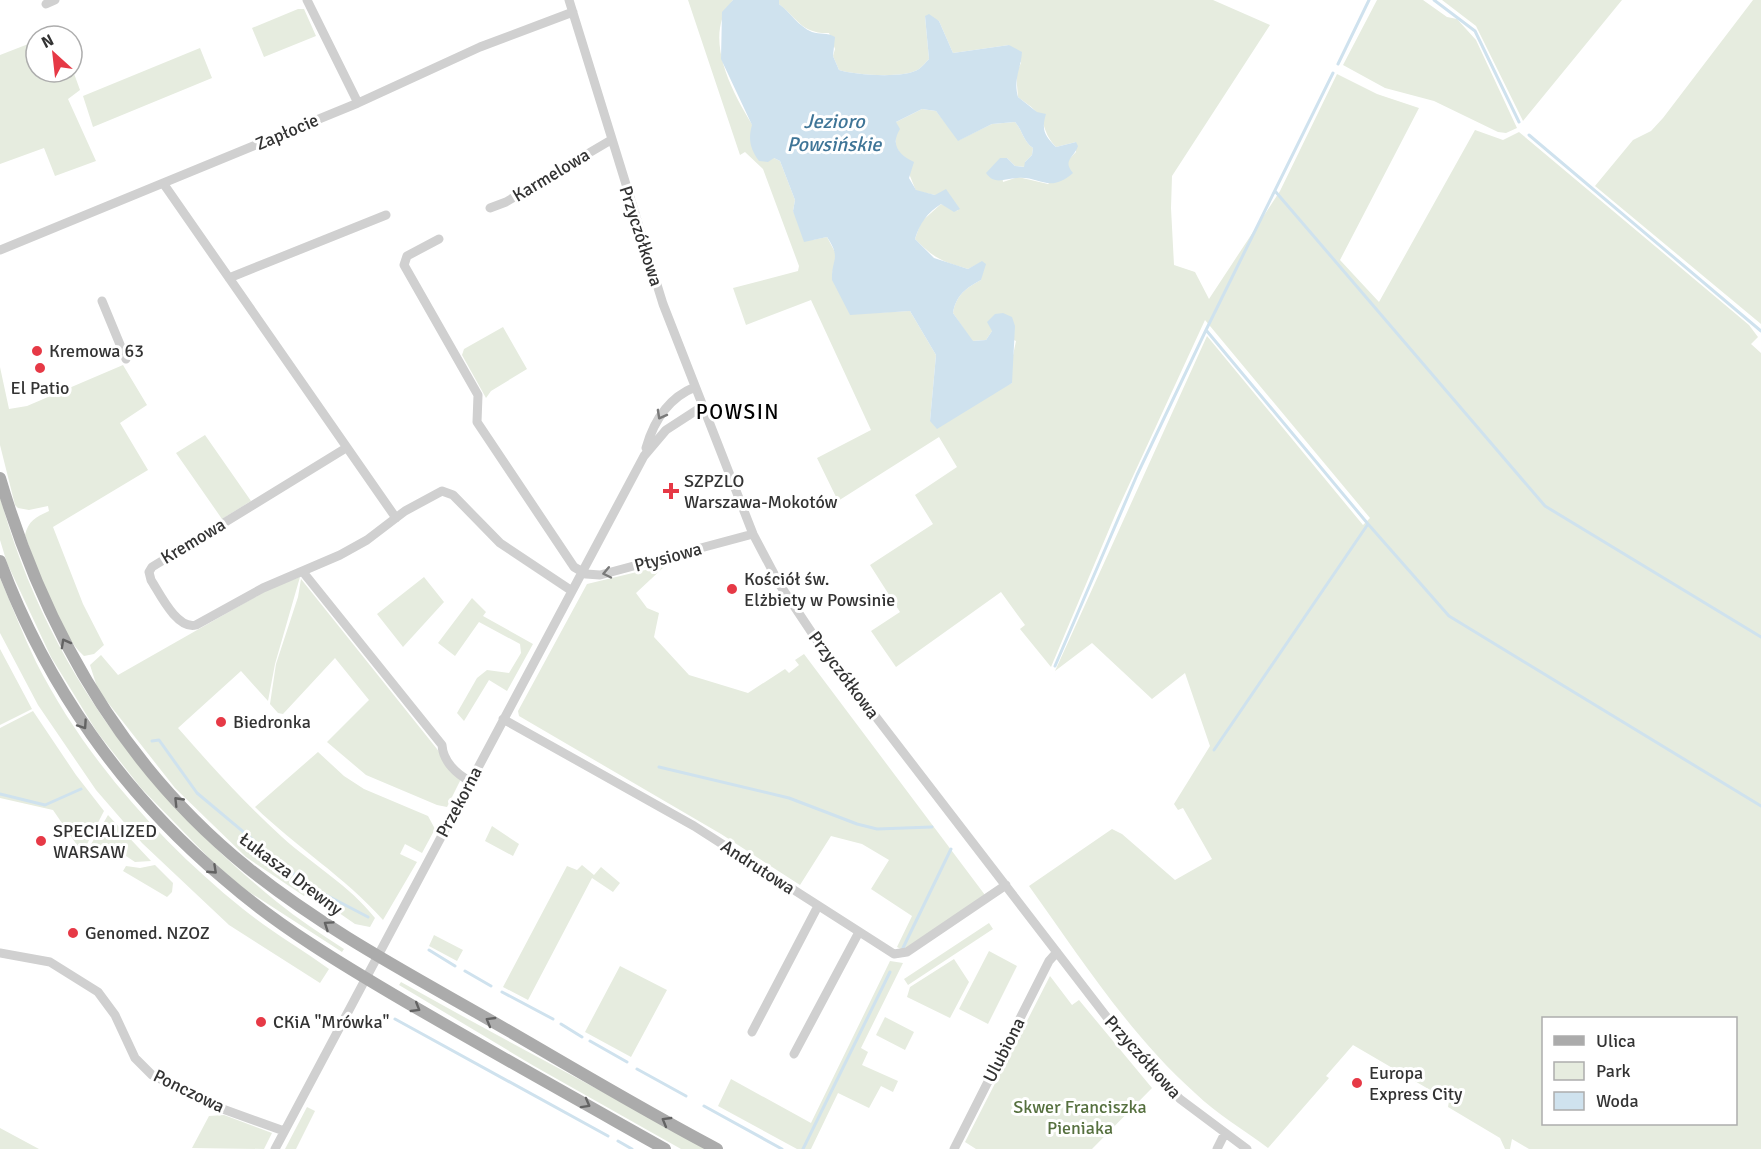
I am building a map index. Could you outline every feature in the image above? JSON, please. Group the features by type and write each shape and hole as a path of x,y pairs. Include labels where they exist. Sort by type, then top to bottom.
{"main road":[{"name":"Łukasza Drewny","path":"0,478 31,573 55,624 95,696 157,780 248,868 311,914 378,956 717,1149"},
{"path":"0,561 36,646 58,685 111,763 161,820 236,889 366,979 665,1149"}],"street":[{"path":"307,0 358,103"},
{"name":"Przyczółkowa","path":"569,0 650,270 753,534 780,585 805,623 1149,1069 1180,1099 1246,1149"},
{"name":"Zapłocie","path":"0,250 358,103 480,47 573,12"},
{"name":"Karmelowa","path":"490,208 506,202 611,140"},
{"path":"163,183 396,518"},
{"path":"229,278 386,215"},
{"path":"439,238 407,256 404,265 478,395 477,422 574,567 582,573"},
{"path":"102,302 126,359"},
{"name":"Przekorna","path":"644,456 647,443 666,405 678,395 695,387"},
{"name":"Przekorna","path":"275,1149 644,456 666,430 703,406"},
{"name":"Kremowa","path":"346,448 160,562 149,572 151,580 181,622 189,626 263,588 303,572 367,540 396,518 438,492 451,493 500,543 572,591"},
{"name":"Ptysiowa","path":"582,573 600,575 753,534"},
{"path":"303,572 442,745 443,755 460,776 470,781"},
{"name":"Andrutowa","path":"503,719 694,826 894,954 902,954 1006,885"},
{"path":"752,1032 818,906"},
{"path":"794,1054 859,932"},
{"name":"Ulubiona","path":"954,1149 1049,961 1057,952"},
{"name":"Ponczowa","path":"0,953 50,962 98,992 116,1015 135,1058 152,1075 220,1108 284,1131"},
{"path":"1217,1149 1225,1134"}],"green space":[{"path":"688,0 733,0 722,18 719,38 722,59 729,81 751,123 774,158 780,161 795,200 793,211 812,240 827,237 837,256 832,274 850,314 910,311 936,355 930,421 1012,383 1011,365 1016,341 992,331 986,340 972,341 953,313 963,293 981,280 982,262 968,269 951,264 933,255 915,239 921,222 941,204 958,211 935,195 916,191 896,147 896,122 922,109 936,111 959,140 992,124 1015,122 1033,148 1032,155 1025,162 1025,167 1015,166 1007,158 1000,158 1003,182 1018,177 1048,184 1068,167 1068,160 1076,152 1076,142 1056,147 1037,113 1018,97 1016,73 1021,63 1009,45 953,53 939,21 925,16 929,59 919,69 891,75 846,72 839,70 833,56 835,49 829,33 820,33 806,28 779,4 779,0 1213,0 1270,25 1172,176 1174,265 1195,272 1209,299 1280,191 1337,74 1377,94 1419,108 1340,260 1379,302 1475,130 1503,140 1519,132 1749,325 1758,337 1751,344 1761,353 1761,1149 1529,1149 1512,1139 1510,1149 1505,1149 1500,1138 1448,1107 1449,1101 1353,1045 1326,1076 1329,1078 1268,1148 1212,1108 1171,1070 1148,1046 1106,994 1029,886 1112,829 1122,834 1175,880 1212,859 1183,808 1178,810 1174,804 1210,746 1185,673 1152,699 1092,643 1055,671 1207,336 1363,525 1370,518 1205,320 1116,513 1051,667 1020,629 1025,625 1001,592 896,667 871,631 900,612 870,565 933,524 915,495 957,467 939,437 838,501 817,458 871,430 811,300 746,325 733,288 798,271 799,266 763,169 745,152 740,155"},
{"path":"1377,0 1423,0 1447,17 1457,19 1476,40 1517,128 1506,133 1498,132 1434,101 1385,88 1343,65"},
{"path":"1442,0 1622,0 1523,121 1476,26"},
{"path":"1753,0 1761,0 1761,324 1595,186 1633,140 1651,131 1663,118"},
{"path":"298,9 304,9 316,36 264,57 252,28"},
{"path":"24,46 24,84 78,84 80,90 68,99 96,161 55,176 44,148 0,164 0,55"},
{"path":"200,48 212,78 93,127 83,96"},
{"path":"503,327 527,369 491,391 486,398 462,355 464,349"},
{"path":"123,365 147,405 120,423 148,470 53,527 83,604 104,645 94,654 84,656 74,646 57,616 25,535 33,520 49,511 48,506 29,510 18,508 15,505 0,445 0,367 9,409 27,406"},
{"path":"205,435 251,501 222,519 176,453"},
{"path":"0,497 20,558 44,616 73,670 106,722 143,770 184,817 229,860 285,908 344,949 342,952 243,888 209,858 141,788 97,732 51,657 7,563 0,540"},
{"path":"666,565 636,593 647,608 659,613 654,637 689,675 748,693 785,669 789,673 799,665 795,660 804,654 985,895 903,950 897,947 912,916 871,889 889,860 862,844 831,836 800,885 721,834 519,716 518,711 587,584"},
{"path":"300,577 275,664 268,701 241,671 178,728 228,784 268,824 365,906 375,918 370,927 355,924 319,899 318,901 306,893 304,896 246,857 175,788 98,690 90,665 101,655 118,675 271,588"},
{"path":"424,577 444,602 403,647 377,614"},
{"path":"0,578 36,662 55,697 101,764 154,827 213,883 253,917 329,969 320,983 229,925 142,843 96,790 38,705 0,633"},
{"path":"301,579 461,779 447,807 437,805 366,775 327,742 369,700 335,658 283,714 278,713 270,704 276,664 298,597"},
{"path":"472,598 486,612 483,616 533,644 507,691 489,680 464,721 457,713 477,678 487,670 509,673 521,653 520,644 479,622 455,656 438,643"},
{"path":"0,649 32,709 0,725"},
{"path":"33,711 76,775 104,811 86,846 81,845 79,848 53,810 0,798 0,728"},
{"path":"318,752 344,776 364,789 428,816 435,829 422,853 405,844 400,854 417,862 383,920 353,890 255,807"},
{"path":"108,815 151,861 135,862 117,850 90,846"},
{"path":"492,826 519,844 513,856 485,841"},
{"path":"155,865 173,883 172,892 167,897 123,871 126,866 140,868"},
{"path":"582,865 594,875 601,867 620,883 613,892 592,878 528,1000 503,987 567,866 577,870"},
{"path":"989,923 993,929 908,985 904,979"},
{"path":"434,935 463,950 457,961 429,946"},
{"path":"989,951 1017,966 988,1024 959,1009"},
{"path":"954,959 969,982 950,1018 907,997 910,987"},
{"path":"890,961 903,963 861,1048 868,1052 862,1065 898,1081 893,1092 881,1086 869,1108 838,1093 811,1149 797,1149 718,1106 731,1079 811,1123"},
{"path":"620,966 667,990 631,1057 585,1032"},
{"name":"Skwer Franciszka Pieniaka","path":"1050,976 1072,1005 1079,1000 1152,1088 1092,1149 976,1149 965,1142"},
{"path":"401,982 707,1149 681,1149 534,1066 399,985"},
{"path":"885,1017 914,1032 905,1050 876,1035"},
{"path":"307,1107 315,1111 296,1149 285,1149"},
{"path":"224,1115 272,1133 264,1149 192,1148 209,1116"},
{"path":"0,1128 39,1149 0,1149"}],"water":[{"name":"Jezioro Powsińskie","path":"733,0 779,0 779,4 807,29 835,37 833,56 839,70 846,72 891,75 919,69 929,59 925,16 929,14 939,21 953,53 1009,45 1022,52 1017,79 1018,97 1037,112 1046,114 1045,132 1056,147 1076,142 1078,146 1069,162 1073,173 1065,179 1051,183 1025,178 997,180 986,173 1000,158 1007,158 1015,166 1024,167 1025,162 1032,155 1033,148 1015,122 992,124 958,141 936,111 922,109 896,122 900,129 896,145 900,153 914,162 909,178 916,190 935,195 946,189 960,209 954,212 941,204 925,219 915,239 934,258 968,269 982,261 986,264 981,280 962,293 953,313 973,341 986,340 992,331 987,322 995,314 1003,313 1012,317 1015,326 1012,383 937,429 930,421 936,355 910,311 850,315 832,280 835,255 827,237 804,242 793,211 795,200 780,161 774,158 768,162 759,161 754,152 750,139 752,125 721,59 722,12"}],"waterway":[{"path":"1338,64 1369,0"},
{"path":"1434,0 1475,31 1519,122"},
{"path":"1333,73 1206,330 1368,524 1449,616 1761,806"},
{"path":"1529,135 1761,331"},
{"path":"1275,191 1545,506 1761,637"},
{"path":"1055,666 1137,475 1206,330"},
{"path":"1214,750 1368,524"},
{"path":"152,741 159,740 197,793 307,885 368,917"},
{"path":"659,767 789,798 857,824 877,829 932,827"},
{"path":"0,794 45,805 81,789"},
{"path":"902,950 951,849"},
{"path":"429,950 455,966"},
{"path":"465,971 491,986"},
{"path":"803,1149 890,972"},
{"path":"502,992 553,1019"},
{"path":"395,1019 608,1136"},
{"path":"561,1024 582,1037"},
{"path":"590,1041 627,1062"},
{"path":"637,1069 686,1096"},
{"path":"704,1106 782,1149"},
{"path":"618,1141 632,1149"}],"place":[{"name":"Kremowa 63","path":"37,351"},
{"name":"El Patio","path":"40,368"},
{"name":"SZPZLO Warszawa-Mokotów","path":"671,491"},
{"name":"Kościół św. Elżbiety w Powsinie","path":"732,589"},
{"name":"Biedronka","path":"221,722"},
{"name":"SPECIALIZED WARSAW","path":"41,841"},
{"name":"Genomed. NZOZ","path":"73,933"},
{"name":"CKiA \"Mrówka\"","path":"261,1022"},
{"name":"Europa Express City","path":"1357,1083"}],"district":[{"name":"POWSIN","path":"738,412"}]}
